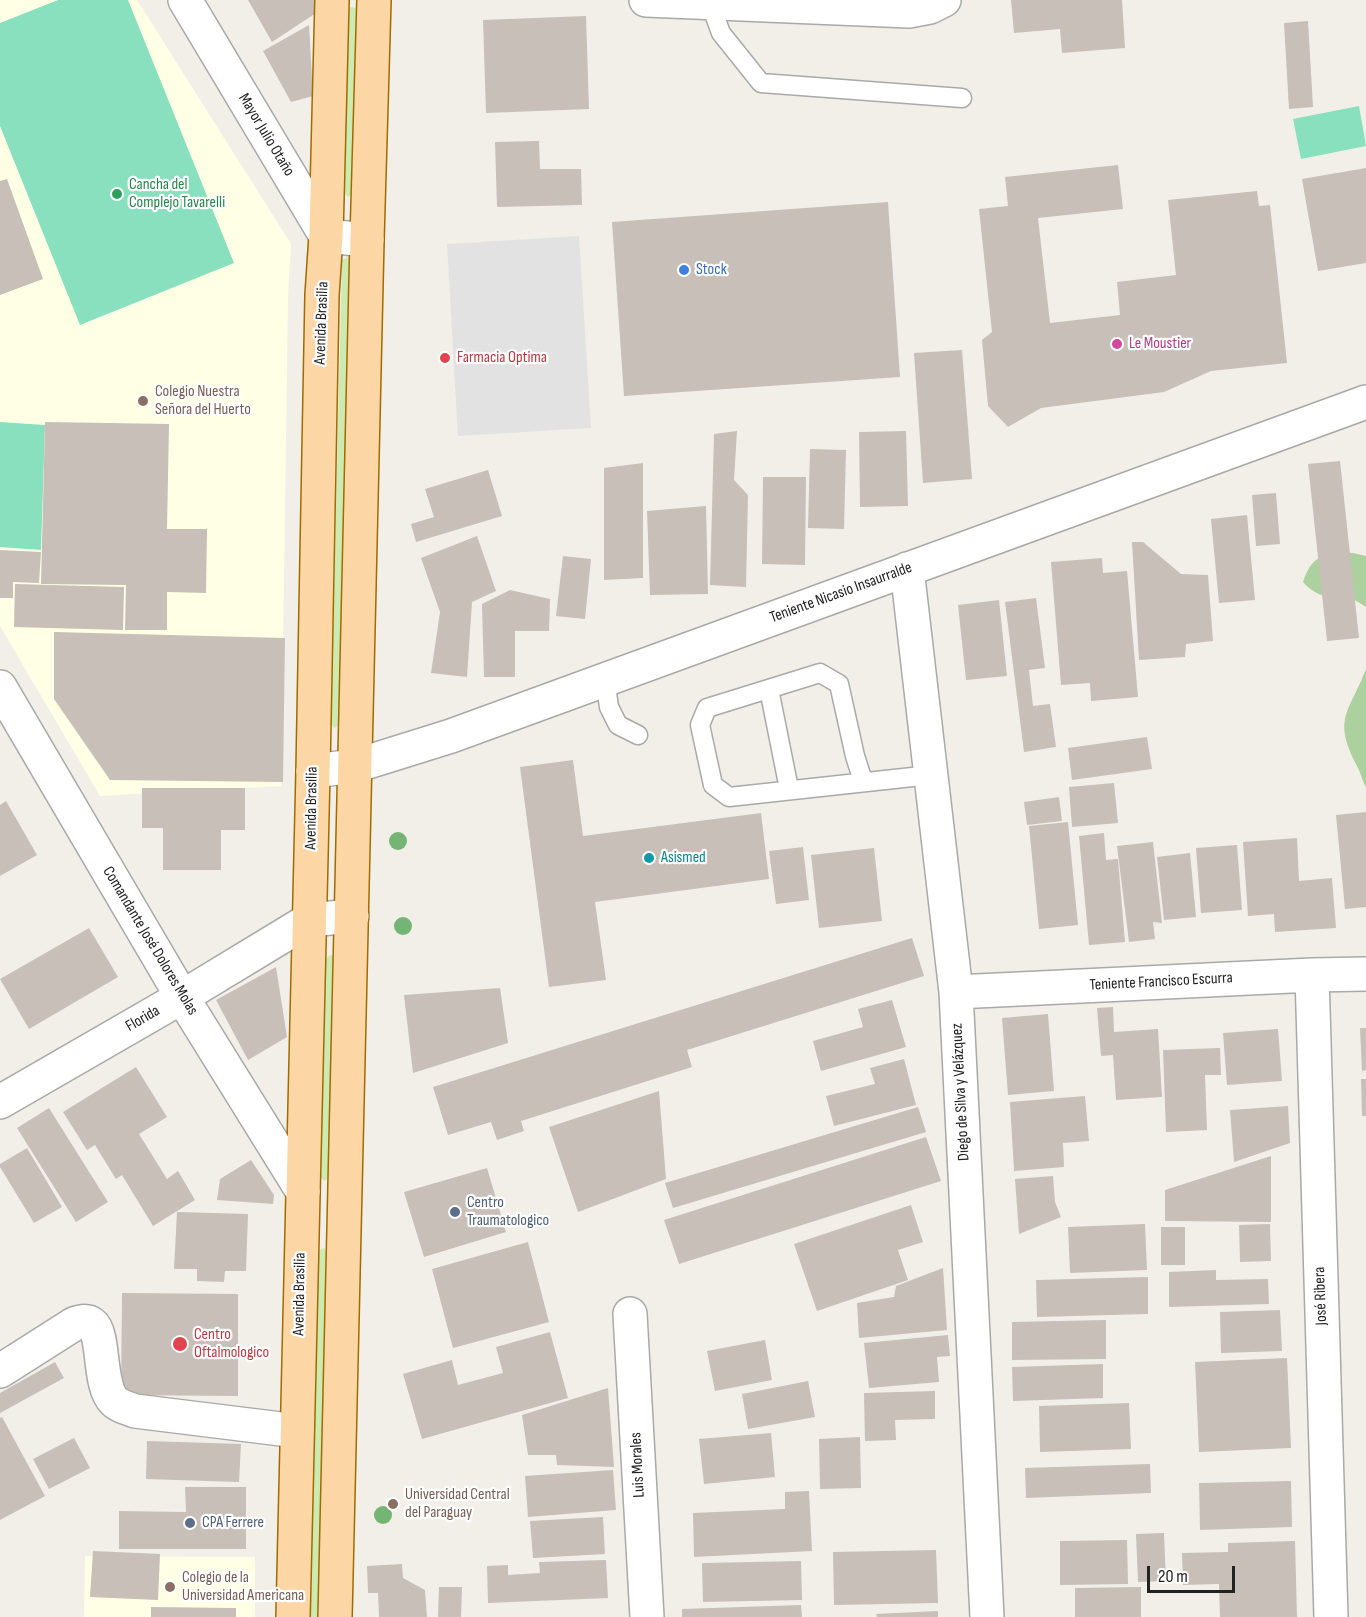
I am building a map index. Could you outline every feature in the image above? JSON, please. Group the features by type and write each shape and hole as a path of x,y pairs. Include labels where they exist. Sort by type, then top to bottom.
{"main road":[{"name":"Avenida Brasilia","path":"292,1617 322,307 332,0"},
{"path":"335,1617 366,240 374,0"}],"street":[{"name":"Mayor Julio Otaño","path":"185,0 326,236"},
{"path":"646,0 909,11 930,7 944,0"},
{"path":"326,236 366,240"},
{"name":"Teniente Nicasio Insaurralde","path":"313,771 355,766 451,736 1366,402"},
{"name":"Diego de Silva y Velázquez","path":"907,569 956,992 987,1617"},
{"name":"Comandante José Dolores Molas","path":"0,687 182,996 303,1192"},
{"name":"Florida","path":"0,1102 309,920 352,916"},
{"name":"Teniente Francisco Escurra","path":"956,992 1366,974"},
{"name":"José Ribera","path":"1312,975 1331,1617"},
{"name":"Luis Morales","path":"630,1314 647,1617"},
{"path":"0,1371 74,1324 84,1322 92,1324 98,1333 108,1392 113,1400 122,1407 135,1411 297,1431"}],"lane":[{"path":"710,3 722,33 761,83 962,98"},
{"path":"863,781 839,684 820,673 707,708 700,725 713,785 729,797 931,775"},
{"path":"605,679 609,707 618,725 638,735"},
{"path":"769,689 789,789"}],"shaded area":[{"name":"Colegio Nuestra Señora del Huerto","path":"0,0 137,0 291,244 288,297 281,786 100,796 0,626"},
{"path":"579,236 591,428 458,436 447,244"},
{"name":"Colegio de la Universidad Americana","path":"85,1556 255,1557 255,1617 84,1617"}],"green space":[{"name":"Cancha del Complejo Tavarelli","path":"58,0 128,0 234,263 80,325 0,126 0,23"},
{"path":"351,7 358,11 353,193 348,197 343,192 348,11"},
{"path":"1359,106 1366,146 1301,159 1293,119"},
{"path":"348,257 351,260 340,723 334,728 331,723 342,260"},
{"path":"0,422 45,425 41,550 0,547"},
{"path":"1327,553 1353,553 1366,556 1366,607 1350,597 1337,598 1318,594 1303,582 1312,564"},
{"path":"1366,669 1366,787 1345,737 1344,726 1349,706"},
{"path":"331,955 335,958 329,1176 325,1181 319,1176 325,958"},
{"path":"324,1248 327,1252 318,1617 309,1617 318,1251"}],"building":[{"path":"248,0 316,0 316,13 272,42"},
{"path":"1011,0 1122,0 1125,48 1062,53 1060,29 1014,33"},
{"path":"586,16 589,109 486,113 483,20"},
{"path":"1308,21 1313,107 1289,109 1284,23"},
{"path":"309,25 313,96 291,102 263,51"},
{"path":"539,141 540,169 581,169 582,205 497,207 495,142"},
{"path":"1118,165 1123,209 1038,218 1050,323 1120,315 1117,282 1176,275 1168,200 1257,191 1259,206 1270,205 1287,363 1211,371 1164,392 1041,408 1008,427 988,406 982,340 992,332 979,209 1008,206 1005,177"},
{"path":"1366,168 1366,263 1318,271 1302,179"},
{"path":"7,179 43,279 0,295 0,181"},
{"path":"888,202 900,377 624,396 612,222"},
{"path":"962,350 972,479 923,483 914,353"},
{"path":"45,422 169,424 167,529 207,529 206,593 167,592 167,630 125,630 126,585 41,584"},
{"path":"737,431 734,480 748,495 746,587 710,585 714,434"},
{"path":"906,431 908,506 860,507 859,432"},
{"path":"810,449 846,450 844,529 808,528"},
{"path":"1340,461 1359,638 1327,641 1308,464"},
{"path":"643,463 643,578 604,580 604,468"},
{"path":"488,470 502,516 416,542 411,524 434,517 425,489"},
{"path":"763,477 806,477 805,565 762,564"},
{"path":"1276,493 1280,544 1256,546 1252,495"},
{"path":"706,506 708,594 650,595 647,511"},
{"path":"1247,515 1255,600 1219,603 1211,519"},
{"path":"477,536 496,591 472,602 467,677 431,673 440,612 421,558"},
{"path":"1132,542 1143,542 1181,574 1208,575 1213,641 1186,644 1185,657 1139,660"},
{"path":"0,550 41,552 39,583 13,582 13,598 0,598"},
{"path":"563,556 591,559 585,619 556,616"},
{"path":"1102,558 1103,573 1127,571 1138,697 1091,701 1090,683 1061,685 1051,562"},
{"path":"15,584 124,587 123,630 14,627"},
{"path":"510,590 550,599 549,631 515,631 515,677 484,677 482,604"},
{"path":"1036,598 1045,668 1029,670 1033,706 1050,704 1056,747 1024,752 1005,602"},
{"path":"999,600 1007,676 966,680 958,605"},
{"path":"54,632 285,638 283,782 110,780 54,699"},
{"path":"1147,737 1152,769 1072,780 1068,748"},
{"name":"Asismed","path":"573,760 583,836 761,813 769,879 595,902 606,980 549,987 520,767"},
{"path":"1114,783 1118,823 1072,827 1069,787"},
{"path":"142,788 245,788 245,830 221,830 221,870 163,870 163,828 142,828"},
{"path":"1059,797 1062,821 1027,825 1024,802"},
{"path":"6,801 37,855 0,876 0,805"},
{"path":"1366,812 1366,907 1345,909 1336,815"},
{"path":"1068,822 1078,925 1039,929 1029,826"},
{"path":"1104,833 1106,860 1118,859 1125,942 1089,945 1079,836"},
{"path":"1297,838 1299,881 1332,878 1336,928 1275,932 1274,914 1248,916 1243,842"},
{"path":"1153,842 1162,923 1153,922 1155,939 1129,942 1117,846"},
{"path":"1237,845 1242,910 1201,913 1196,848"},
{"path":"803,847 809,900 776,904 769,851"},
{"path":"874,848 882,921 819,928 811,855"},
{"path":"1190,853 1196,917 1164,920 1157,857"},
{"path":"89,928 118,977 29,1029 0,979"},
{"path":"912,938 924,976 687,1050 692,1067 521,1121 524,1131 497,1140 491,1122 448,1135 433,1087"},
{"path":"276,967 287,1037 248,1060 216,1000"},
{"path":"500,988 508,1043 413,1073 404,995"},
{"path":"892,1000 906,1047 821,1071 813,1041 863,1027 858,1009"},
{"path":"1113,1007 1114,1032 1158,1029 1162,1097 1116,1100 1113,1055 1101,1056 1097,1008"},
{"path":"1048,1014 1054,1091 1008,1095 1002,1018"},
{"path":"1360,1028 1366,1028 1366,1070 1362,1071"},
{"path":"1278,1029 1282,1081 1227,1085 1223,1033"},
{"path":"1220,1048 1221,1075 1205,1075 1207,1130 1166,1132 1163,1050"},
{"path":"904,1059 916,1105 834,1126 826,1096 875,1084 870,1068"},
{"path":"136,1067 167,1117 139,1134 167,1179 178,1171 195,1200 153,1226 122,1175 116,1179 95,1145 87,1150 63,1112"},
{"path":"1361,1079 1366,1079 1366,1116 1362,1116"},
{"path":"659,1091 666,1179 578,1212 549,1127"},
{"path":"1085,1096 1089,1141 1063,1143 1064,1167 1014,1171 1010,1102"},
{"path":"1288,1106 1290,1143 1234,1162 1230,1110"},
{"path":"918,1107 926,1132 673,1208 665,1183"},
{"path":"49,1108 108,1202 76,1222 17,1128"},
{"path":"926,1137 941,1181 679,1264 664,1220"},
{"path":"27,1148 62,1207 34,1223 0,1167 0,1164"},
{"path":"1271,1156 1271,1222 1165,1221 1165,1190"},
{"path":"251,1160 274,1195 273,1204 217,1200 220,1179"},
{"path":"487,1168 506,1232 424,1257 404,1192"},
{"path":"1053,1176 1055,1202 1061,1217 1019,1234 1015,1179"},
{"path":"911,1205 923,1242 898,1250 908,1280 817,1311 794,1244"},
{"path":"177,1212 248,1214 246,1271 225,1271 224,1282 197,1281 197,1269 174,1269"},
{"path":"1145,1224 1147,1270 1070,1273 1068,1227"},
{"path":"1270,1224 1271,1261 1240,1262 1239,1225"},
{"path":"1161,1227 1185,1227 1185,1265 1161,1265"},
{"path":"528,1242 549,1322 453,1348 432,1269"},
{"path":"943,1268 947,1330 859,1338 857,1303 894,1297 896,1286"},
{"path":"1216,1270 1216,1280 1268,1279 1269,1304 1169,1307 1169,1272"},
{"path":"1148,1277 1148,1314 1037,1317 1036,1280"},
{"name":"Centro Oftalmologico","path":"122,1293 238,1294 238,1396 121,1395"},
{"path":"1280,1310 1282,1351 1221,1353 1220,1312"},
{"path":"1106,1320 1106,1359 1012,1360 1012,1322"},
{"path":"550,1332 568,1398 422,1439 403,1374 452,1360 458,1385 503,1373 496,1347"},
{"path":"948,1335 950,1356 937,1357 939,1382 869,1388 864,1343"},
{"path":"765,1340 772,1380 715,1391 707,1351"},
{"path":"1287,1358 1291,1448 1199,1452 1195,1362"},
{"path":"55,1362 64,1378 0,1413 0,1393"},
{"path":"1103,1364 1103,1398 1013,1401 1012,1367"},
{"path":"808,1381 815,1417 748,1429 742,1394"},
{"path":"608,1388 614,1467 557,1465 556,1455 528,1455 522,1415"},
{"path":"935,1391 935,1419 895,1420 896,1440 865,1441 864,1393"},
{"path":"1129,1403 1131,1449 1040,1452 1039,1406"},
{"path":"2,1417 45,1496 0,1520 0,1418"},
{"path":"771,1433 775,1477 704,1484 699,1439"},
{"path":"860,1437 861,1488 820,1489 819,1439"},
{"path":"74,1438 90,1468 49,1489 33,1459"},
{"path":"147,1441 241,1444 239,1482 146,1479"},
{"path":"1150,1464 1151,1493 1026,1498 1025,1468"},
{"path":"613,1470 616,1510 528,1517 525,1476"},
{"path":"1291,1481 1292,1527 1200,1530 1199,1483"},
{"path":"185,1487 246,1487 246,1549 119,1549 119,1511 186,1512"},
{"path":"809,1491 812,1551 694,1557 693,1513 785,1509 785,1492"},
{"path":"603,1517 605,1554 533,1558 530,1521"},
{"path":"1164,1533 1166,1581 1138,1582 1136,1534"},
{"path":"1127,1540 1128,1584 1060,1585 1060,1541"},
{"path":"1295,1541 1297,1617 1220,1617 1219,1584 1183,1585 1182,1553 1228,1552 1228,1543"},
{"path":"936,1550 938,1603 834,1605 833,1552"},
{"path":"93,1551 160,1554 158,1600 90,1597"},
{"path":"606,1560 608,1598 488,1603 487,1566 508,1565 508,1575 540,1573 539,1562"},
{"path":"801,1561 802,1600 703,1602 702,1563"},
{"path":"402,1564 403,1578 425,1590 427,1617 379,1617 378,1593 368,1593 367,1566"},
{"path":"439,1587 462,1587 461,1617 438,1617"},
{"path":"1141,1587 1141,1617 1075,1617 1075,1588"},
{"path":"801,1605 802,1617 682,1617 682,1609"},
{"path":"151,1607 236,1608 236,1617 151,1617"},
{"path":"938,1611 938,1617 877,1617 876,1614"}],"place":[{"name":"Cancha del Complejo Tavarelli","path":"117,194"},
{"name":"Stock","path":"684,270"},
{"name":"Le Moustier","path":"1117,344"},
{"name":"Farmacia Optima","path":"445,358"},
{"name":"Colegio Nuestra Señora del Huerto","path":"143,401"},
{"name":"Asismed","path":"649,858"},
{"name":"Centro Traumatologico","path":"455,1212"},
{"name":"Centro Oftalmologico","path":"180,1344"},
{"name":"Universidad Central del Paraguay","path":"393,1504"},
{"name":"CPA Ferrere","path":"190,1523"},
{"name":"Colegio de la Universidad Americana","path":"170,1587"}]}
